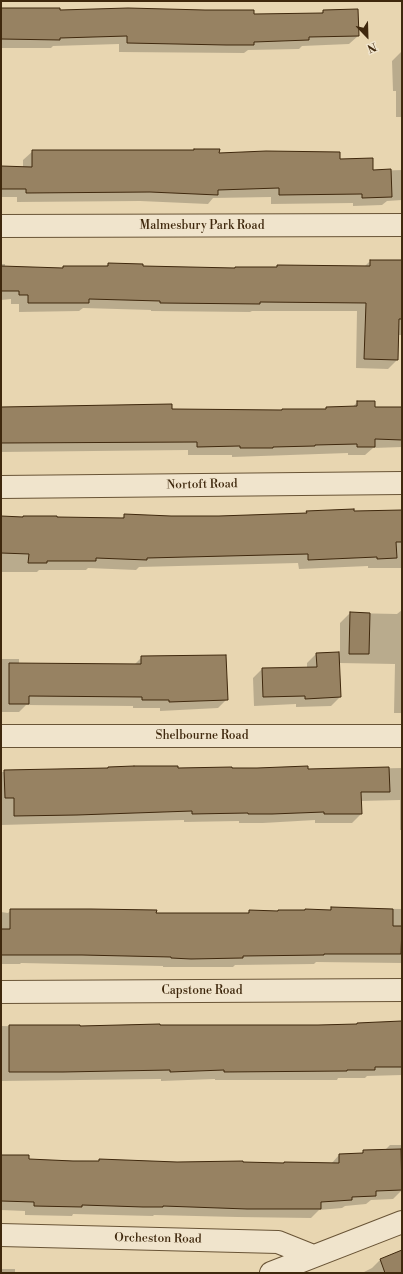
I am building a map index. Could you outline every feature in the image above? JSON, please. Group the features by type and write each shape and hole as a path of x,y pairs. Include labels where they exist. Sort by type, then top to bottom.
{"street":[{"name":"Malmesbury Park Road","path":"1,226 402,225"},
{"name":"Nortoft Road","path":"1,487 402,482"},
{"name":"Shelbourne Road","path":"1,736 402,736"},
{"name":"Capstone Road","path":"1,992 402,990"},
{"path":"271,1273 402,1222"},
{"name":"Orcheston Road","path":"1,1235 278,1242 313,1256"}],"building":[{"path":"1,8 60,8 60,10 128,8 254,10 254,14 323,13 323,10 358,9 359,36 309,37 309,40 254,42 254,45 127,43 127,36 60,38 60,40 1,39"},
{"path":"220,149 219,153 266,151 340,152 340,159 373,158 373,170 391,169 392,197 362,198 362,194 279,195 279,188 218,190 218,195 150,192 26,193 26,189 1,189 1,166 32,167 32,150"},
{"path":"370,260 402,260 402,319 399,319 398,360 364,359 366,303 160,303 160,301 89,299 89,303 28,303 28,295 19,295 19,291 1,291 1,266 63,268 63,266 108,266 108,263 143,264 143,266 235,268 277,267 277,265 370,266"},
{"path":"357,401 375,401 375,407 402,407 402,440 375,439 375,447 357,447 357,444 273,448 240,448 240,446 197,447 197,442 1,443 1,407 172,404 172,409 282,410 326,409 326,407 357,406"},
{"path":"354,509 354,511 402,510 402,542 396,542 397,558 377,559 377,557 308,560 308,554 147,558 147,560 96,558 96,561 47,561 47,563 28,563 29,554 1,553 1,516 124,518 124,514 219,516 307,513 306,511"},
{"path":"350,612 370,613 369,654 349,654"},
{"path":"339,652 341,697 305,699 305,696 263,697 262,668 317,667 316,653"},
{"path":"226,655 228,700 169,702 169,700 142,700 142,697 29,696 29,704 9,704 9,663 141,664 141,656"},
{"path":"178,766 178,768 257,768 308,766 308,769 389,767 390,792 361,792 362,814 324,814 324,812 272,814 192,814 192,811 14,816 14,798 5,798 4,770"},
{"path":"331,907 393,909 393,926 402,926 401,954 324,954 191,959 171,957 82,955 1,955 1,929 10,929 10,909 157,910 156,913 249,913 249,910 331,910"},
{"path":"402,1021 402,1067 375,1067 375,1070 347,1071 224,1072 224,1070 170,1072 170,1070 9,1072 9,1025 318,1025"},
{"path":"401,1149 402,1190 376,1191 376,1196 352,1197 352,1200 321,1202 321,1209 247,1209 82,1205 82,1207 34,1206 34,1202 1,1201 1,1155 29,1155 29,1159 73,1161 99,1161 99,1159 177,1162 243,1161 339,1163 339,1154 363,1153 363,1150"},
{"path":"402,1250 402,1273 385,1273 380,1259"}]}
